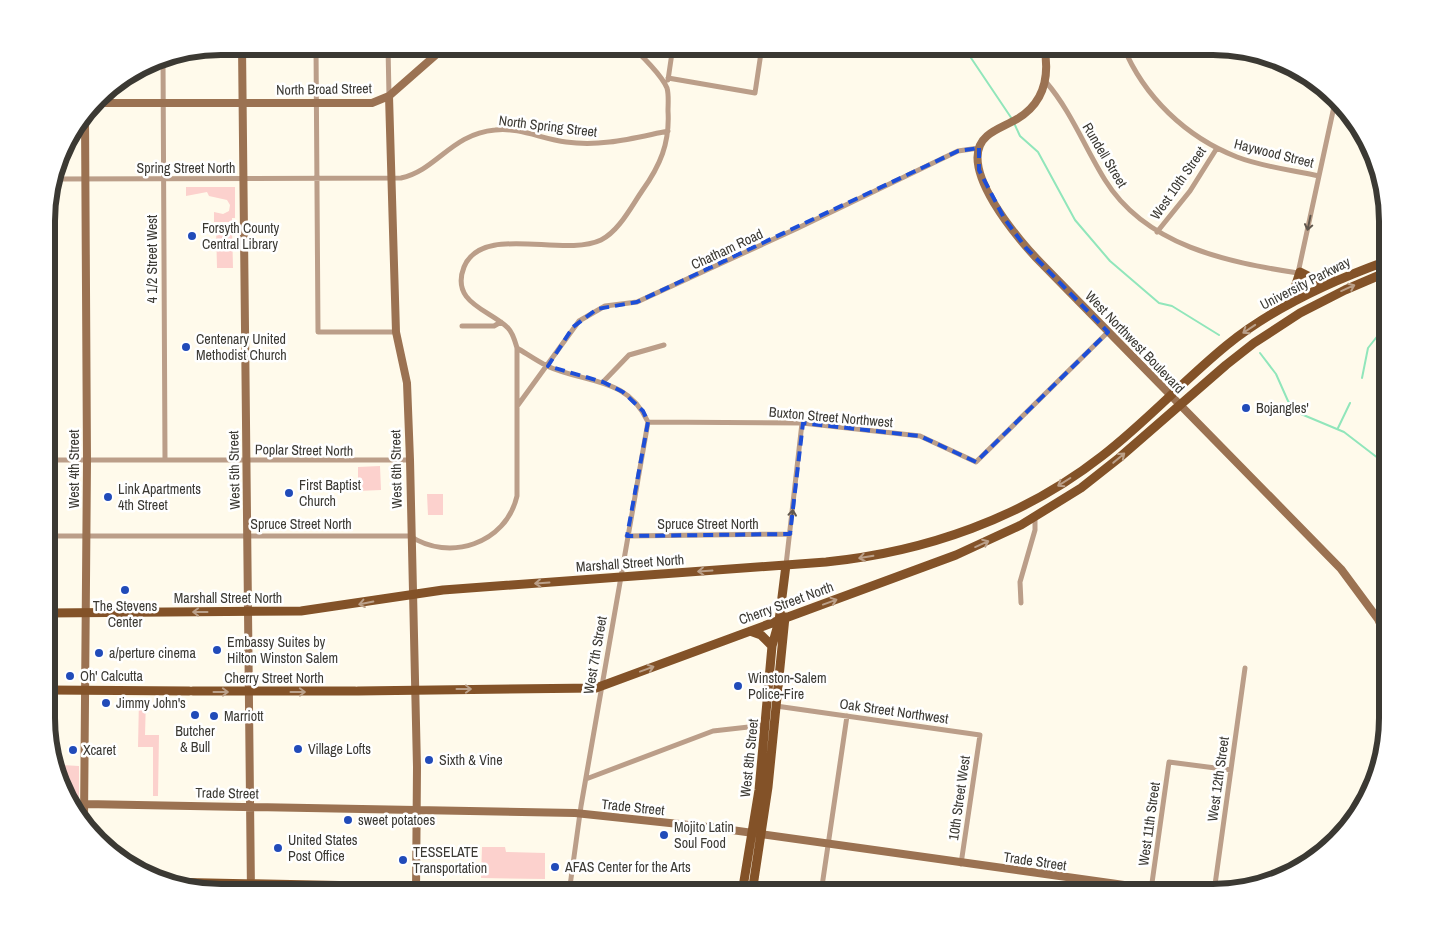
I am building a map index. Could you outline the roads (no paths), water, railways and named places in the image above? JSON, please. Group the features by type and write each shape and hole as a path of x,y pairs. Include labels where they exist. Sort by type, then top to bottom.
{"main road":[{"name":"West 5th Street","path":"242,55 251,884"},
{"name":"North Broad Street","path":"104,103 372,103 389,96 436,55"},
{"path":"979,148 985,137 1017,119 1034,106 1046,82 1048,69 1046,55"},
{"name":"West 6th Street","path":"389,96 396,332 407,383 410,460 410,536 414,594 416,884"},
{"name":"West 4th Street","path":"85,126 85,812"},
{"name":"West Northwest Boulevard","path":"979,148 978,170 1004,218 1026,248 1341,569 1379,623"},
{"name":"University Parkway","path":"1170,396 1227,345 1290,303 1379,264"},
{"path":"1290,303 1298,274 1302,272 1313,280 1320,282 1344,278"},
{"name":"University Parkway","path":"1179,406 1239,354 1300,313 1379,275"},
{"name":"Marshall Street North","path":"55,613 317,610 414,594 844,560 896,552 948,537 997,518 1045,493 1090,465 1170,396"},
{"name":"Cherry Street North","path":"55,690 249,692 583,689 602,686 956,556 1035,517 1100,474 1179,406"},
{"name":"West 8th Street","path":"757,835 776,706 786,565"},
{"name":"West 8th Street","path":"757,835 772,646 782,620"},
{"path":"750,631 761,635 772,646"},
{"name":"Trade Street","path":"85,804 580,814 704,827 1107,884"},
{"path":"744,884 757,835"},
{"path":"753,884 757,835"}],"street":[{"path":"316,55 318,332 396,332"},
{"name":"West 6th Street","path":"388,55 389,96"},
{"path":"641,55 666,87"},
{"path":"518,406 517,348 513,334 501,322 478,309 464,292 462,274 471,255 489,244 579,246 604,238 619,223 659,167 668,132 666,87 672,55"},
{"path":"668,78 755,93 761,55"},
{"name":"Haywood Street","path":"1127,55 1135,72 1158,103 1175,120 1216,148 1254,162 1319,176"},
{"name":"4 1/2 Street West","path":"163,66 165,459"},
{"name":"Rundell Street","path":"1046,82 1059,98 1112,191 1157,232 1189,247 1227,261 1298,274"},
{"path":"1298,274 1333,107"},
{"name":"North Spring Street","path":"318,179 406,177 422,168 460,140 495,130 516,130 556,140 589,144 621,142 668,132"},
{"name":"Chatham Road","path":"518,406 548,366 573,327 596,309 614,304 638,302 958,151 979,148"},
{"name":"West 10th Street","path":"1157,232 1190,191 1216,148"},
{"name":"Spring Street North","path":"61,179 318,179"},
{"path":"462,326 494,326 501,322"},
{"name":"Buxton Street Northwest","path":"648,422 802,423 920,436 976,462 1108,332"},
{"path":"603,382 629,355 664,345"},
{"path":"517,348 548,366 603,382 633,400 643,411 648,422"},
{"name":"Spruce Street North","path":"55,536 410,536 434,546 452,549 470,546 490,536 511,513 517,496 518,406"},
{"name":"West 7th Street","path":"570,884 580,814 648,422"},
{"name":"West 8th Street","path":"786,565 802,423"},
{"name":"Poplar Street North","path":"55,460 410,460"},
{"path":"1021,603 1020,582 1035,530 1035,517"},
{"name":"Spruce Street North","path":"627,536 790,534"},
{"name":"West 12th Street","path":"1215,884 1245,668"},
{"name":"Oak Street Northwest","path":"776,706 980,735"},
{"path":"822,884 847,716"},
{"path":"586,779 713,731 734,727 766,725"},
{"name":"10th Street West","path":"961,864 980,735"},
{"name":"West 11th Street","path":"1152,884 1170,762 1231,770"}],"waterway":[{"path":"969,55 1012,119"},
{"path":"1014,123 1020,136 1038,152 1075,220 1110,261 1159,303 1172,306 1219,335"},
{"path":"1362,378 1368,348 1379,334"},
{"path":"1260,353 1276,374 1288,401 1301,414 1344,432 1379,459"},
{"path":"1338,428 1350,403"}],"place":[{"name":"Forsyth County Central Library","path":"192,236"},
{"name":"Centenary United Methodist Church","path":"186,347"},
{"name":"Bojangles'","path":"1246,408"},
{"name":"First Baptist Church","path":"289,493"},
{"name":"Link Apartments 4th Street","path":"108,497"},
{"name":"The Stevens Center","path":"125,590"},
{"name":"Embassy Suites by Hilton Winston Salem","path":"217,650"},
{"name":"a/perture cinema","path":"99,653"},
{"name":"Oh' Calcutta","path":"70,676"},
{"name":"Winston-Salem Police-Fire","path":"738,686"},
{"name":"Jimmy John's","path":"106,703"},
{"name":"Butcher & Bull","path":"195,715"},
{"name":"Marriott","path":"214,716"},
{"name":"Village Lofts","path":"298,749"},
{"name":"Xcaret","path":"73,750"},
{"name":"Sixth & Vine","path":"429,760"},
{"name":"sweet potatoes","path":"348,820"},
{"name":"Mojito Latin Soul Food","path":"664,835"},
{"name":"United States Post Office","path":"278,848"},
{"name":"TESSELATE Transportation","path":"403,860"},
{"name":"AFAS Center for the Arts","path":"555,867"}]}
